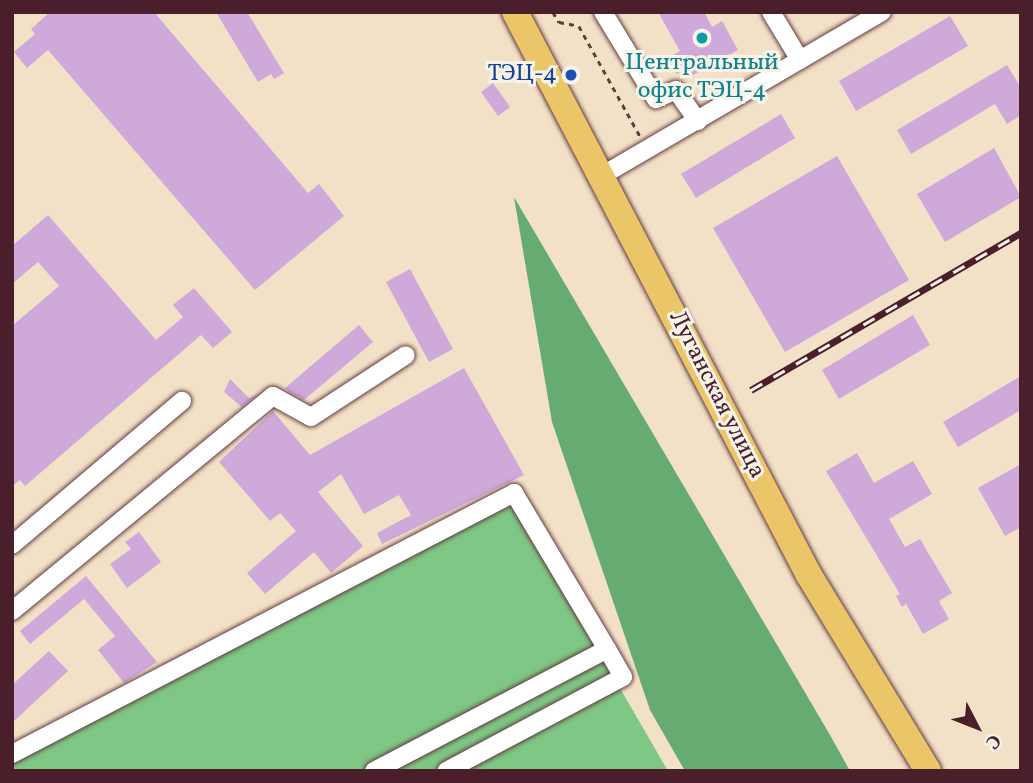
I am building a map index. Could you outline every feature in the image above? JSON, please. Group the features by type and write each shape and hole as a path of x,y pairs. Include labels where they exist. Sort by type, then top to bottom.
{"highway":[{"name":"Луганская улица","path":"515,12 603,174 809,575 928,771"}],"street":[{"path":"603,12 656,99 671,90 680,92 698,121"},
{"path":"771,12 800,60"},
{"path":"603,174 882,12"},
{"path":"12,611 273,396 311,417 406,355"},
{"path":"12,545 183,401"},
{"path":"12,754 514,493 623,677 446,771"},
{"path":"374,771 607,649"}],"path":[{"path":"553,12 559,22 579,26 643,142"}],"green space":[{"path":"514,197 850,771 685,771 650,710 552,422"},
{"path":"511,500 668,771 12,771 12,757"}],"building":[{"path":"50,12 154,12 308,193 319,184 344,216 255,290 48,50 27,68 14,52 35,34 31,29"},
{"path":"216,12 247,12 284,73 274,79 271,74 258,82"},
{"name":"Центральный офис ТЭЦ-4","path":"658,12 704,12 712,27 722,21 738,50 693,75 688,67 677,74 668,58 680,51"},
{"path":"950,16 968,46 856,111 839,81"},
{"path":"1007,65 1021,88 1021,115 1007,124 995,104 911,154 897,130"},
{"path":"493,83 510,107 498,116 481,92"},
{"path":"781,114 795,138 696,198 681,174"},
{"path":"994,148 1021,197 945,242 917,194"},
{"path":"837,156 909,280 785,352 713,228"},
{"path":"48,215 156,340 183,317 173,305 194,288 232,332 213,348 201,335 25,486 20,480 12,486 12,326 59,286 38,262 12,284 12,246"},
{"path":"410,269 453,349 429,362 386,282"},
{"path":"913,315 930,345 839,399 822,370"},
{"path":"359,325 373,342 304,400 285,388"},
{"path":"464,368 524,475 382,544 377,533 411,515 399,495 364,514 341,474 318,492 363,546 331,573 314,552 265,594 247,573 296,531 280,513 270,521 219,462 273,411 310,455"},
{"path":"1021,376 1021,410 958,447 943,422"},
{"path":"230,379 249,398 259,393 242,407 224,392"},
{"path":"857,453 874,483 913,461 932,494 889,519 905,547 920,539 952,593 939,601 949,619 923,634 906,604 902,607 896,596 900,594 826,471"},
{"path":"1021,464 1021,527 1005,536 978,488"},
{"path":"139,532 161,562 127,588 110,564 131,549 125,542"},
{"path":"86,576 157,662 124,683 98,650 115,636 84,599 30,644 20,631"},
{"path":"49,651 68,671 12,723 12,685"}],"railway":[{"path":"751,390 1021,233"}],"place":[{"name":"Центральный офис ТЭЦ-4","path":"702,38"},
{"name":"ТЭЦ-4","path":"571,75"}]}
